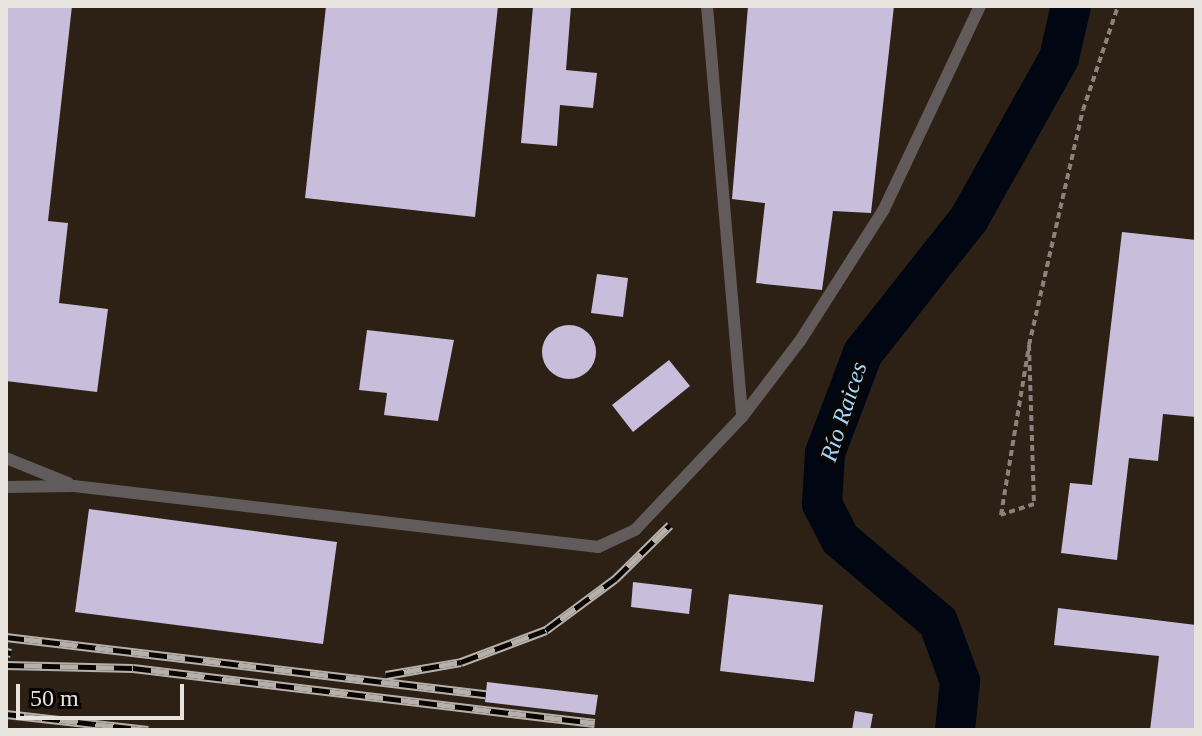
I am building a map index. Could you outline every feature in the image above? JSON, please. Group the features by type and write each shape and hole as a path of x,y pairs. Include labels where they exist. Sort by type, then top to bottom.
{"lane":[{"path":"707,6 742,417"},
{"path":"969,30 971,6"},
{"path":"6,487 74,486 598,547 635,530 742,417 884,209 980,6"},
{"path":"6,458 74,486"}],"path":[{"path":"1029,345 1034,504 1001,515 1008,451 1029,345 1083,110 1118,6"}],"shaded area":[{"path":"6,6 1196,6 1196,730 6,730"}],"building":[{"path":"6,6 72,6 48,221 68,223 59,303 108,309 97,392 6,381"},
{"path":"326,6 498,6 475,217 305,198"},
{"path":"533,6 571,6 566,70 597,73 593,108 560,105 557,146 521,143"},
{"path":"748,6 894,6 871,213 833,211 822,290 756,283 765,203 732,199"},
{"path":"1122,232 1196,240 1196,417 1163,414 1158,461 1129,458 1117,560 1061,553 1070,483 1092,485"},
{"path":"597,274 628,278 623,317 591,313"},
{"path":"569,325 588,333 596,352 588,371 569,379 550,371 542,352 550,333"},
{"path":"367,330 454,340 438,421 384,415 387,393 359,390"},
{"path":"669,360 690,386 633,432 612,405"},
{"path":"89,509 337,542 323,644 75,612"},
{"path":"633,582 692,589 689,614 631,607"},
{"path":"729,594 823,605 814,682 720,671"},
{"path":"1058,608 1196,625 1196,730 1150,730 1159,656 1054,645"},
{"path":"487,682 598,695 595,715 485,702"},
{"path":"855,711 873,714 870,730 852,730"}],"waterway":[{"name":"Río Raices","path":"955,730 960,681 938,622 840,539 822,504 825,453 863,353 969,219 1059,58 1071,6"}],"railway":[{"path":"386,675 461,662 546,630 615,579 670,525"},
{"path":"6,637 486,694"},
{"path":"6,652 11,653"},
{"path":"6,665 133,668 595,723"},
{"path":"6,714 148,730"}]}
